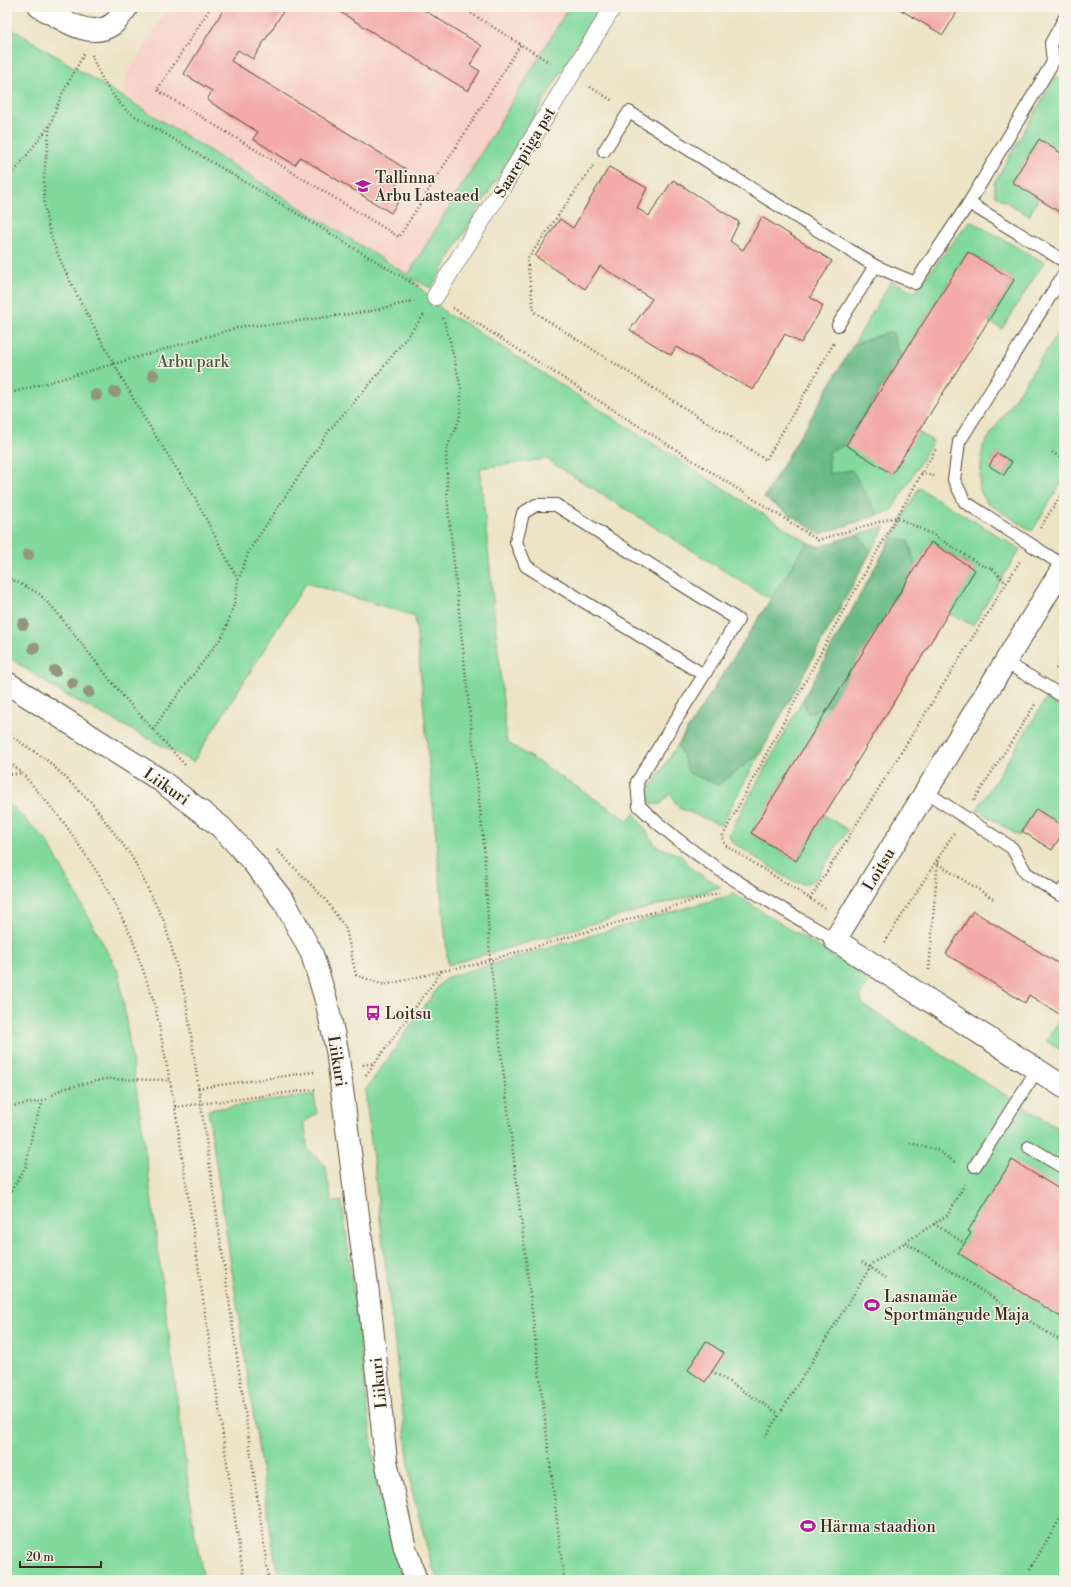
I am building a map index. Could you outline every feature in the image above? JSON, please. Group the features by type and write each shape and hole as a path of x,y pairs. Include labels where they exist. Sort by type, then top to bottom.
{"street":[{"path":"40,7 75,26 93,38 113,24 127,7"},
{"name":"Saarepiiga pst","path":"435,297 613,7"},
{"name":"Loitsu","path":"835,940 1064,566"},
{"name":"Liikuri","path":"7,683 69,721 172,789 220,827 252,861 285,903 312,954 326,1000 341,1077 367,1287 386,1461 405,1548 416,1580"},
{"path":"835,940 1064,1087"}],"lane":[{"path":"604,151 629,112 875,266 914,283 969,203 1054,62 1050,42 1064,19"},
{"path":"969,203 1064,261"},
{"path":"838,325 875,266"},
{"path":"1064,274 959,442 954,480 965,502 1064,566"},
{"path":"704,675 526,566 516,542 523,513 536,506 556,505 738,620 704,675 637,782 639,806 662,828 743,886 835,940"},
{"path":"1005,662 1064,697"},
{"path":"926,792 1012,848 1026,873 1060,895 1064,888"},
{"path":"974,1169 1037,1070"},
{"path":"1029,1147 1064,1168"}],"path":[{"path":"211,7 157,90 399,237 521,44"},
{"path":"461,7 629,112"},
{"path":"93,38 61,96 50,125 44,181 48,228 59,256 114,364 143,416 194,496 231,563 238,580"},
{"path":"93,38 96,67 112,97 127,111 435,297 818,540 896,517 932,534 981,565 992,568 1006,584"},
{"path":"7,181 50,125"},
{"path":"604,151 527,260 534,312 766,460 836,339 838,325"},
{"path":"7,394 243,326 276,324 371,311 400,303 435,297"},
{"path":"153,730 164,713 224,634 235,601 242,566 253,544 331,428 370,384 423,316 435,297"},
{"path":"435,297 450,341 461,388 460,418 446,450 448,508 484,847 490,959 564,1580"},
{"path":"1052,452 1064,460"},
{"path":"912,487 722,837 724,845 810,899 1064,490"},
{"path":"7,578 38,593 54,609 108,677 186,766"},
{"path":"883,944 1064,656"},
{"path":"7,733 48,761 91,802 132,857 164,921 186,1000 269,1580"},
{"path":"7,760 22,774 63,821 101,878 131,935 155,1005 175,1107 244,1580"},
{"path":"7,775 22,774"},
{"path":"271,844 325,899 346,929 356,975 384,985 490,959 743,886"},
{"path":"922,969 929,973 938,857"},
{"path":"938,864 995,900"},
{"path":"198,1088 341,1077 360,1083 442,971"},
{"path":"175,1107 317,1089 374,1063"},
{"path":"7,1104 13,1106 43,1101 62,1089 105,1079 170,1080"},
{"path":"317,1089 318,1096"},
{"path":"7,1198 26,1166 33,1129 43,1101"},
{"path":"765,1436 873,1263 948,1214 974,1169 935,1149 910,1143"},
{"path":"934,1224 964,1243"},
{"path":"905,1242 1064,1343"},
{"path":"862,1262 886,1278"},
{"path":"712,1371 779,1414"},
{"path":"1030,1569 1064,1512"}],"shaded area":[{"name":"Tallinna Arbu Lasteaed","path":"170,7 569,7 408,275 123,97 128,71"}],"green space":[{"name":"Arbu park","path":"569,7 600,7 431,288 409,277 448,315 466,324 807,542 819,547 885,526 721,825 679,808 670,793 661,804 652,804 645,796 772,597 766,597 546,459 480,468 507,742 629,821 634,813 656,846 680,855 693,870 721,887 448,965 415,616 306,583 193,762 60,692 7,656 7,26 408,275"},
{"path":"1056,76 1064,81 1064,155 1039,139 1012,182 1038,199 1029,216 995,195 994,183"},
{"path":"970,221 1044,262 1002,329 988,321 1014,280 968,252 846,444 918,432 933,441 891,511 820,534 764,498 891,281 915,291"},
{"path":"1064,324 1064,479 1032,531 987,503 979,489 983,446","holes":["997,453 1012,462 1005,475 989,466"]},
{"path":"892,331 901,357 846,445 829,452 829,474 852,470 878,515 820,534 764,498 853,345"},
{"path":"919,488 1020,549 973,625 948,613 975,569 931,542 751,833 796,861 824,815 848,830 816,879 805,884 793,882 732,842 729,834"},
{"path":"857,534 871,551 760,754 718,785 689,773 678,745 807,542 819,547"},
{"path":"891,538 908,540 916,567 831,704 808,714 803,700"},
{"path":"1046,699 1064,710 1064,827 1036,809 1019,836 977,810"},
{"path":"7,801 47,841 119,973 145,1148 194,1531 204,1580 7,1580"},
{"path":"734,894 870,979 860,996 863,1005 1064,1132 1064,1580 438,1580 433,1569 412,1491 365,1091 440,984 448,977"},
{"path":"1062,1016 1064,1017 1064,1052 1046,1041"},
{"path":"314,1094 317,1114 304,1122 308,1150 325,1165 332,1202 342,1201 378,1492 403,1580 278,1580 208,1110"}],"building":[{"path":"225,7 286,7 253,59 238,50 231,61 406,169 394,188 403,194 391,213 300,157 295,165 253,139 258,132 207,100 212,91 184,74"},
{"path":"332,7 419,7 482,46 470,65 480,71 468,91"},
{"path":"896,7 960,7 943,35"},
{"path":"1039,139 1064,155 1064,215 1012,182"},
{"path":"609,167 647,188 637,208 649,216 673,180 739,222 730,241 743,250 762,217 832,261 810,297 823,306 801,343 785,334 753,390 676,347 671,355 630,330 652,299 600,266 585,289 535,256 560,219 573,228"},
{"path":"968,252 1014,280 892,474 846,445"},
{"path":"997,453 1012,462 1004,475 989,466"},
{"path":"931,542 975,570 796,861 751,833"},
{"path":"1036,809 1064,827 1064,831 1052,850 1022,831"},
{"path":"973,911 1064,967 1064,1017 1029,995 1025,1003 946,954"},
{"path":"1012,1160 1064,1192 1064,1319 958,1253 971,1233 968,1231"},
{"path":"706,1341 724,1353 705,1382 688,1370"}],"place":[{"name":"Tallinna Arbu Lasteaed","path":"363,186"},
{"name":"Loitsu","path":"373,1013"},
{"name":"Lasnamäe Sportmängude Maja","path":"872,1305"},
{"name":"Härma staadion","path":"808,1526"}]}
